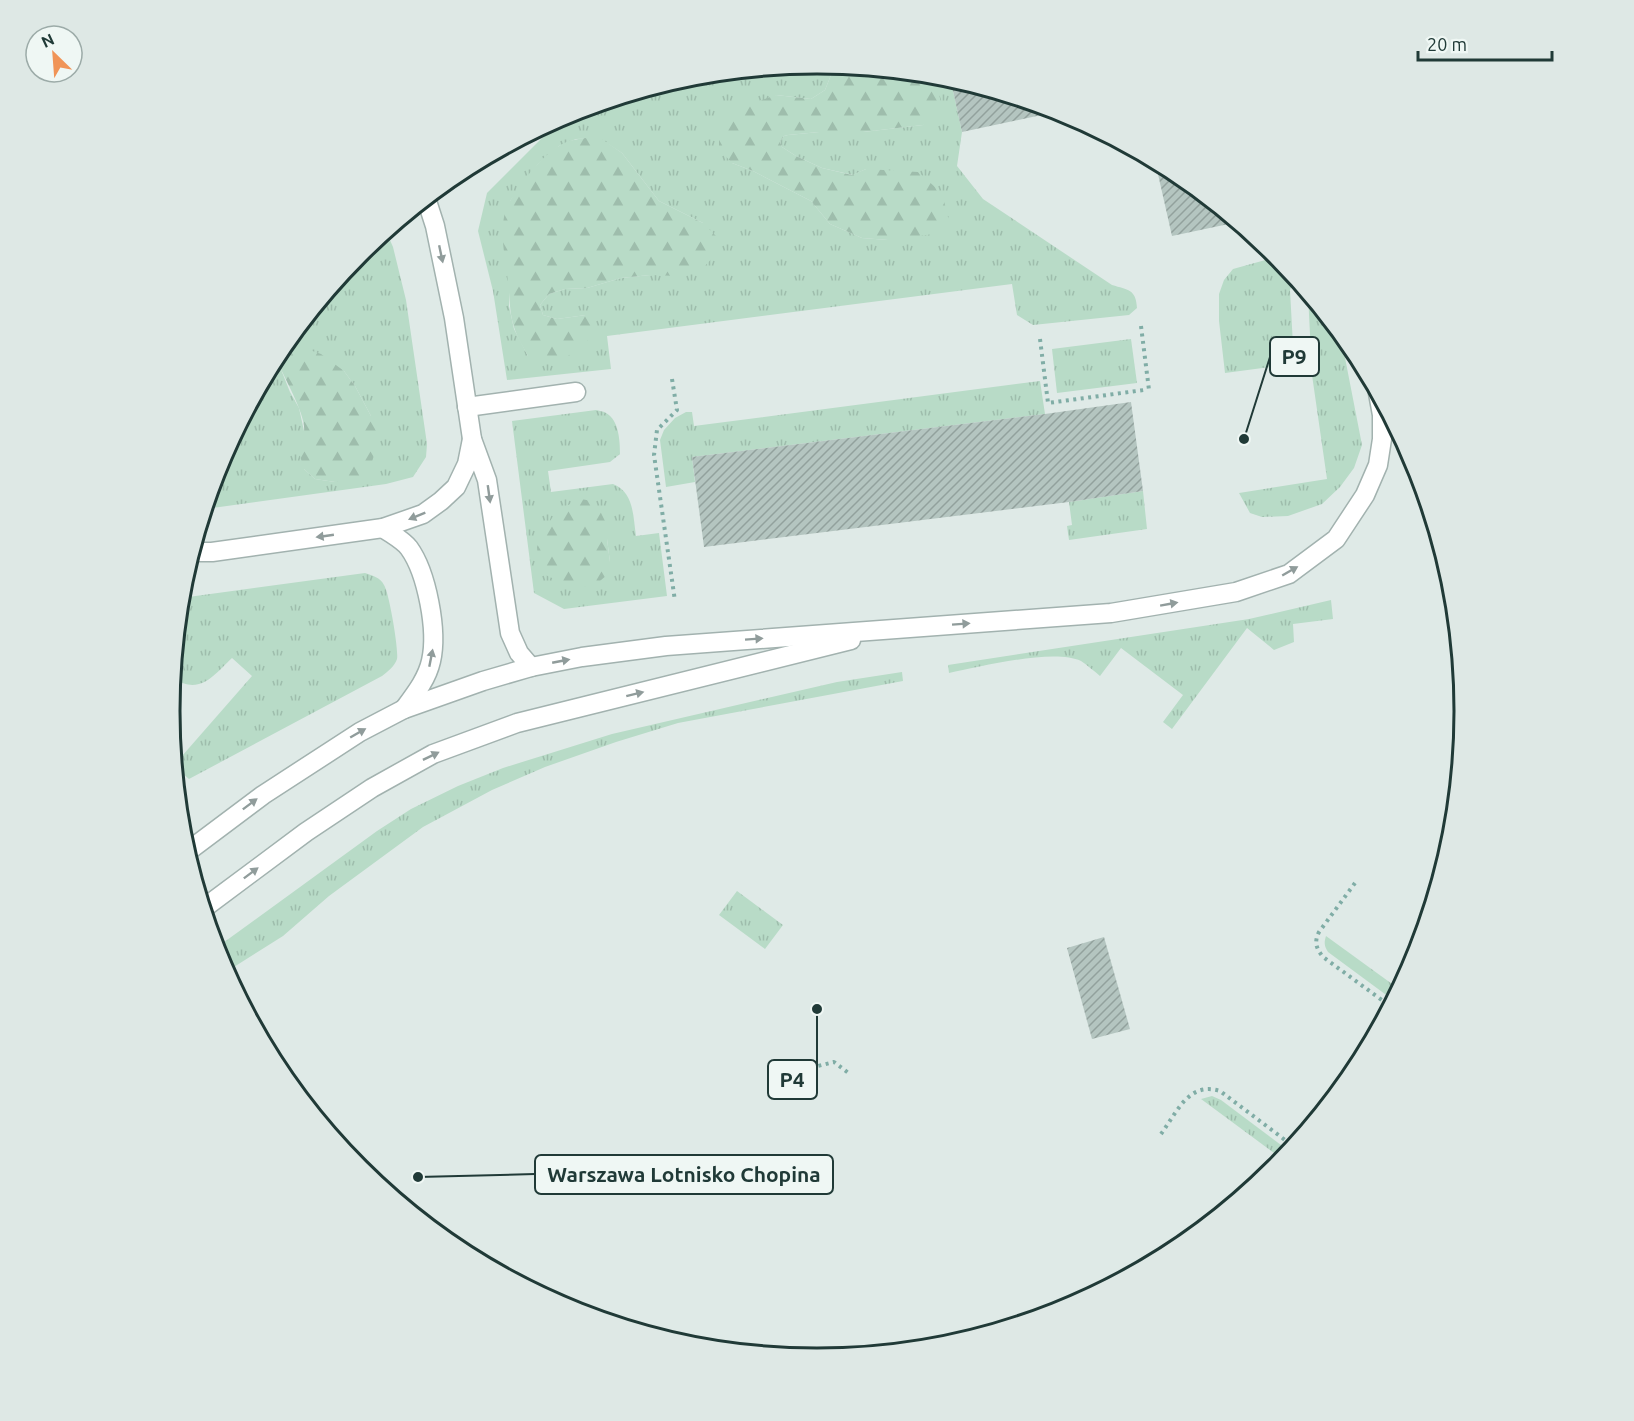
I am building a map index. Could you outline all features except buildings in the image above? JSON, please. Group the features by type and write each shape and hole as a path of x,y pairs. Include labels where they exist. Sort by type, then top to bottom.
{"street":[{"path":"428,205 435,226 454,318 472,439 487,480 510,633 519,653 531,667"},
{"path":"467,406 576,392"},
{"path":"195,846 263,795 360,732 404,709 531,667 582,657 666,646 1111,613 1236,592 1289,574 1336,539 1365,495 1378,465 1382,439 1382,417"},
{"path":"200,552 383,528 423,514 456,487 467,464 472,439"},
{"path":"383,528 408,546 418,565 427,588 434,641 431,662 424,681 404,709"},
{"path":"210,903 306,832 372,788 433,754 517,723 902,628"}],"path":[{"path":"1040,339 1048,403 1147,390 1141,326"},
{"path":"672,379 677,410 657,430 654,455 675,601"},
{"path":"1355,883 1319,932 1316,945 1323,957 1383,1001"},
{"path":"782,1075 834,1062 851,1075"},
{"path":"1161,1134 1190,1095 1204,1089 1212,1089 1220,1091 1286,1141"}],"green space":[{"path":"831,74 825,90 811,99 776,95 732,163 753,171 811,201 830,224 862,238 888,240 866,169 853,175 822,168 796,156 782,147 780,142 784,136 788,135 863,132 923,125 936,85 941,86 953,89 962,132 957,166 983,199 1112,285 1130,291 1135,297 1137,308 1129,315 1033,325 1017,315 1012,284 607,336 611,369 507,380 493,291 478,231 487,193 546,134 612,107 652,95 734,79 775,75","holes":["599,138 622,153 659,201 703,223 650,275 621,278 587,288 565,289 549,294 540,305 543,315 557,319 586,315 528,356 514,329 509,306 510,201 538,164 559,146 576,139"]},
{"path":"831,74 900,79 937,86 943,111 923,125 863,132 788,135 784,136 780,142 782,147 796,156 822,168 852,175 866,169 918,172 935,187 944,201 949,221 941,233 888,240 862,238 830,224 811,201 753,171 732,163 719,149 719,127 745,106 776,95 811,99 825,90"},
{"path":"599,137 622,153 659,201 703,223 717,237 718,252 702,269 679,276 650,275 621,278 587,288 565,289 549,294 540,305 543,315 557,319 586,315 592,321 591,337 577,351 563,358 538,359 528,356 514,327 511,315 503,241 506,209 518,188 543,158 552,151 568,141"},
{"path":"390,239 406,300 427,444 426,457 413,477 386,484 213,508 228,467 246,429 280,368 299,408 304,431 304,469 315,479 335,482 371,416 344,371 281,367 338,290"},
{"path":"1267,260 1292,286 1290,290 1294,364 1225,373 1219,321 1219,294 1224,280 1233,269"},
{"path":"1309,306 1344,353 1362,445 1354,468 1340,487 1322,504 1288,516 1262,517 1250,513 1239,493 1327,479 1312,375"},
{"path":"1131,339 1137,383 1057,393 1052,349"},
{"path":"304,348 321,354 344,371 355,386 371,416 379,439 371,465 360,478 335,482 315,479 304,469 297,446 304,432 304,426 280,368 290,353"},
{"path":"1040,381 1045,414 692,457 695,482 666,487 660,440 664,430 675,418 686,412 692,412 694,426"},
{"path":"596,410 610,416 618,431 620,454 610,462 548,471 551,492 613,484 620,488 629,499 636,536 659,533 667,596 564,609 534,593 512,421","holes":["607,525 610,562 544,531"]},
{"path":"1143,491 1147,529 1069,540 1067,526 1072,525 1069,502"},
{"path":"581,499 592,501 607,525 610,562 607,575 594,586 578,587 565,584 539,572 537,547 552,518 566,506"},
{"path":"365,573 376,577 384,585 395,634 397,659 391,669 382,676 189,779 183,774 181,757 252,676 232,658 206,681 191,685 181,682 190,597"},
{"path":"1331,600 1333,619 1293,624 1294,642 1274,650 1247,628 1172,729 1163,722 1183,695 1121,648 1100,676 1081,661 1053,657 1016,660 949,673 948,665 1249,619"},
{"path":"902,672 903,681 678,723 545,767 492,790 423,827 329,896 283,936 234,967 228,954 224,942 377,831 411,809 458,786 503,768 612,734 837,682"},
{"path":"737,891 783,925 765,949 719,915"},
{"path":"1326,936 1392,984 1386,995 1328,952 1325,944"},
{"path":"1212,1096 1221,1100 1282,1146 1274,1153 1201,1099"}],"place":[{"name":"P9","path":"1244,439"},
{"name":"P4","path":"817,1009"},
{"name":"Warszawa Lotnisko Chopina","path":"418,1177"}]}
